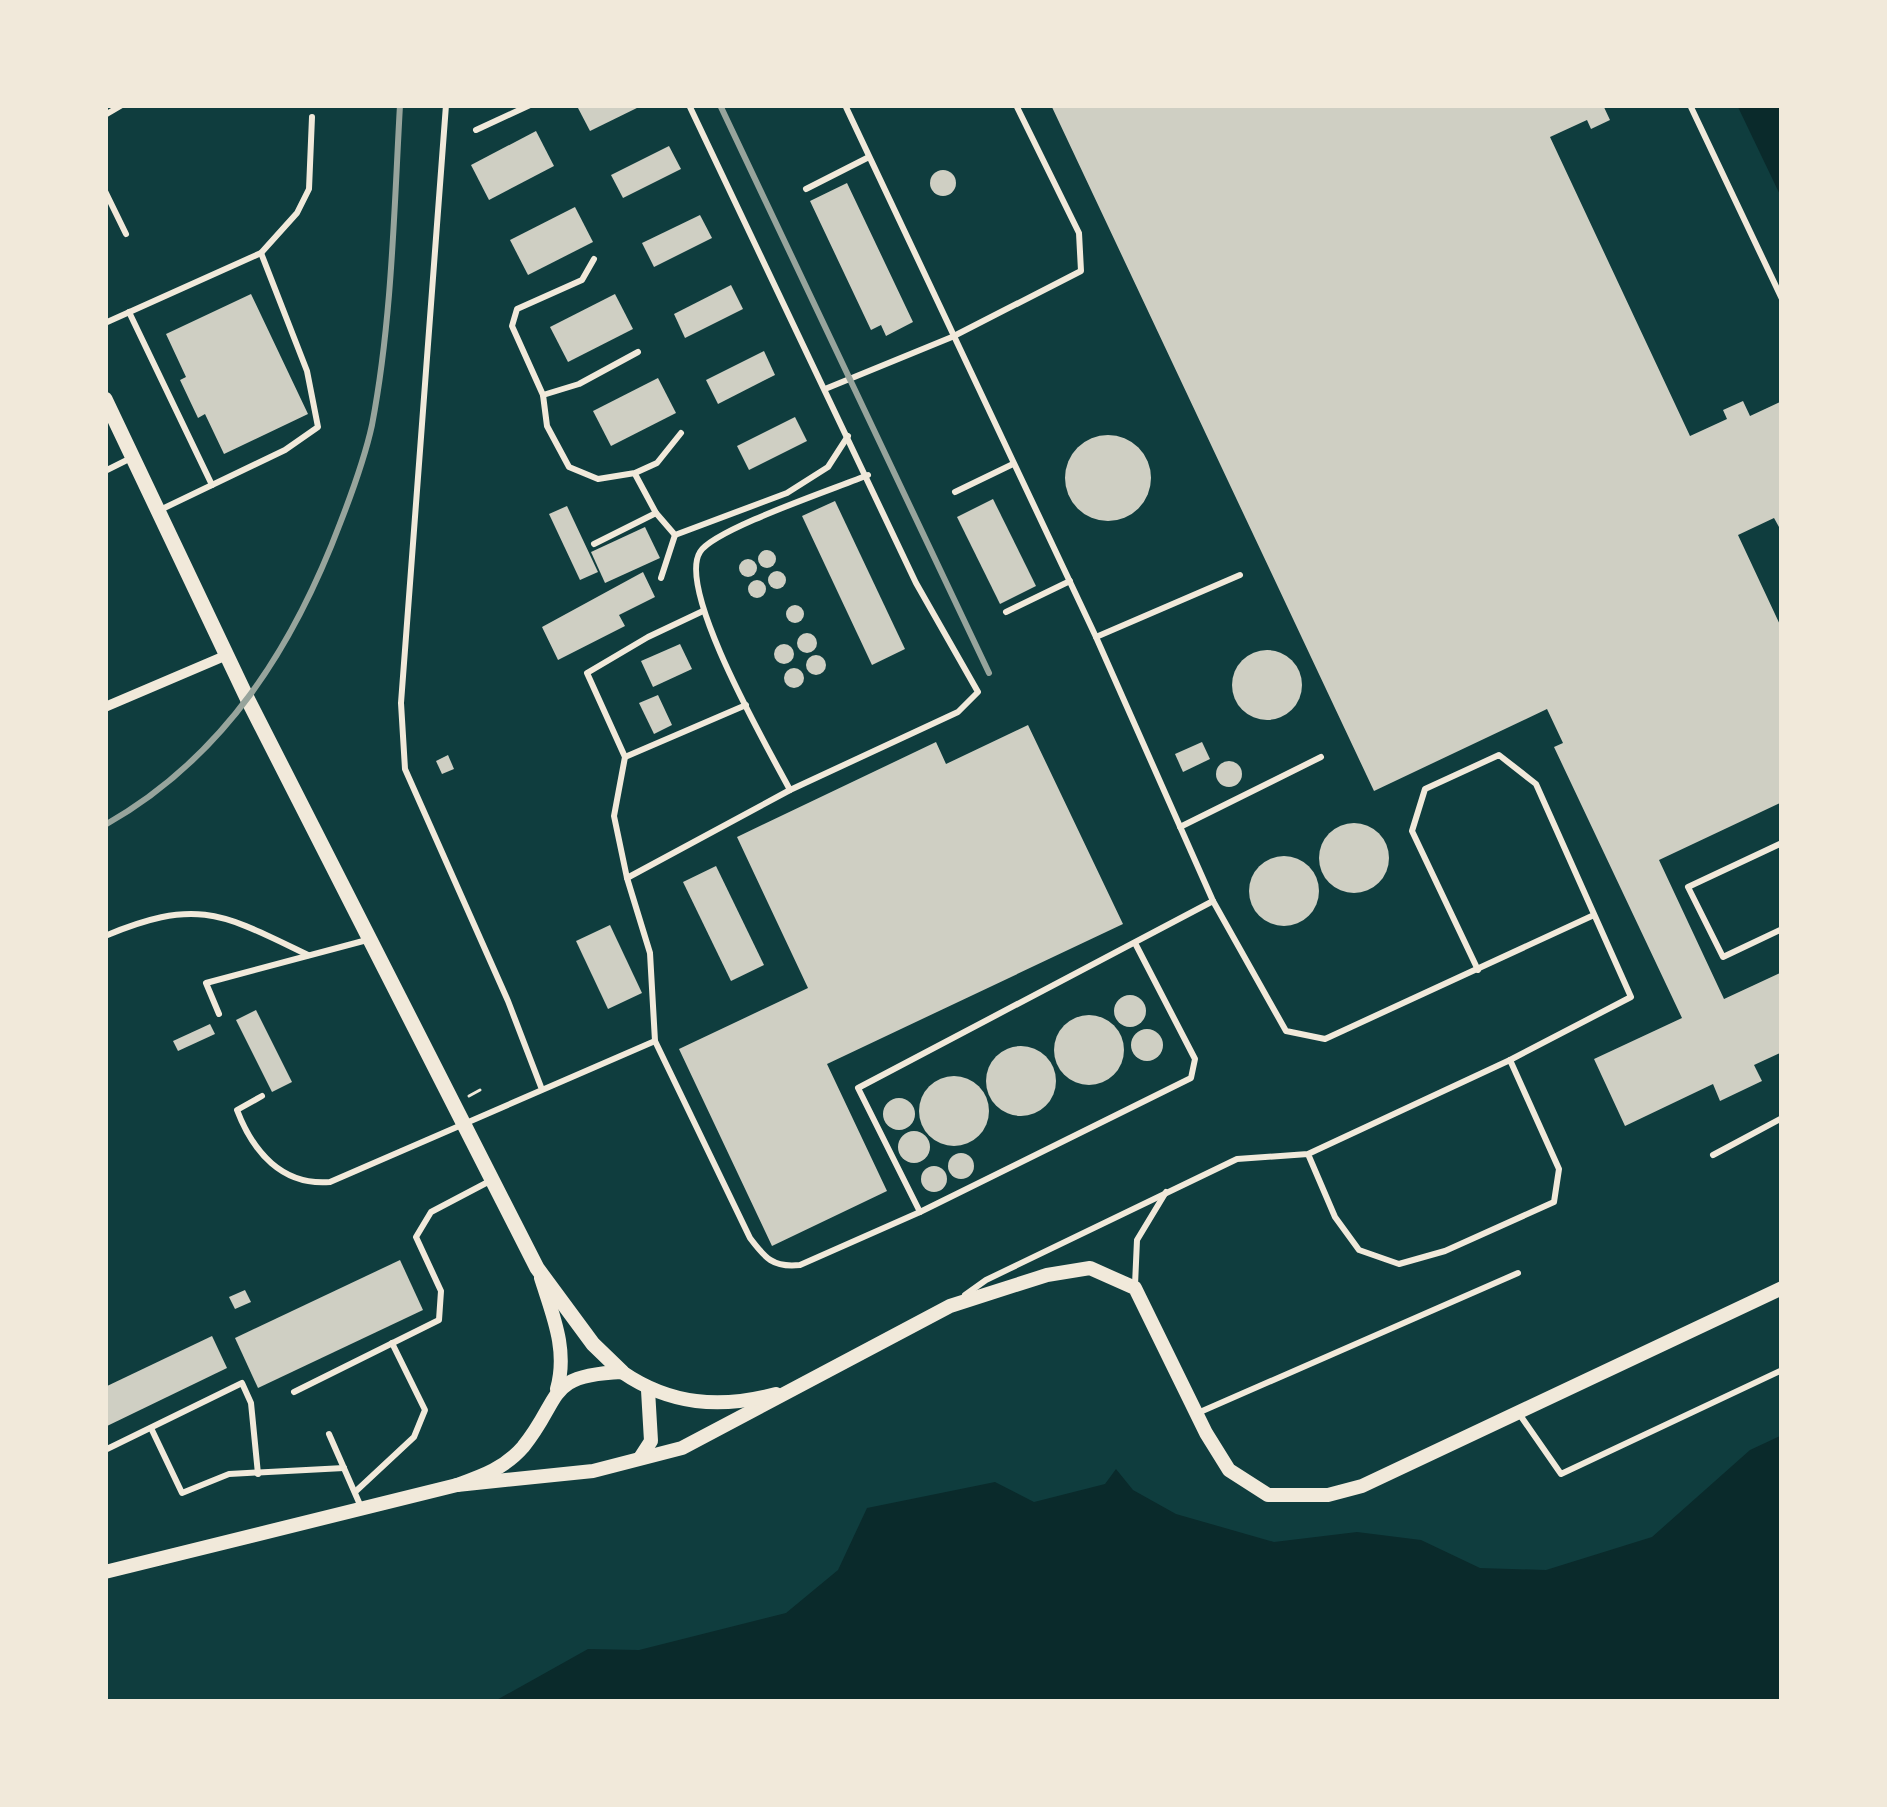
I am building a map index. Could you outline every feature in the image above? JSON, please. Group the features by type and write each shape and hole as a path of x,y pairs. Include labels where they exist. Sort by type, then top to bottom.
{"main road":[{"path":"105,399 227,655 537,1268 566,1311 622,1372"}],"street":[{"path":"105,707 227,655"},
{"path":"105,1572 363,1510 499,1469 523,1447 557,1389 563,1368 559,1335 537,1268"},
{"path":"457,1485 592,1471 682,1448 950,1306 1047,1275 1090,1268 1135,1288 1229,1470 1268,1496 1328,1495 1361,1486 1782,1288"},
{"path":"557,1389 576,1377 622,1372 648,1390 685,1402 718,1404 804,1386"},
{"path":"640,1458 651,1441 648,1390"}],"lane":[{"path":"105,115 122,105"},
{"path":"446,105 401,703 405,769 542,1088"},
{"path":"476,130 530,105"},
{"path":"627,878 790,790 958,712 978,692 916,583 688,105"},
{"path":"845,105 1096,637 1214,902 1286,1031 1325,1039 1594,915"},
{"path":"825,389 952,337 1081,271 1079,233 1016,105"},
{"path":"1690,105 1782,299"},
{"path":"105,322 261,253 297,213 309,189 312,117"},
{"path":"806,189 869,157"},
{"path":"105,190 126,234"},
{"path":"159,511 285,450 317,427 307,371 261,253"},
{"path":"594,259 582,280 517,309 512,326 543,395 547,426 569,467 598,479 635,473 657,463 681,433"},
{"path":"129,312 212,485"},
{"path":"543,395 579,384 638,352"},
{"path":"675,535 787,493 828,467 848,436"},
{"path":"105,471 132,458"},
{"path":"955,492 1013,464"},
{"path":"635,473 656,514 675,535"},
{"path":"790,790 703,611 694,578 700,552 723,534 868,475"},
{"path":"595,544 656,514"},
{"path":"661,578 675,535"},
{"path":"1096,637 1240,575"},
{"path":"1006,612 1070,581"},
{"path":"703,611 587,673 625,757 614,816 650,953 655,1041 750,1238 766,1258 781,1267 800,1265 920,1212 1191,1078 1195,1059 1135,943"},
{"path":"625,757 746,705"},
{"path":"950,1306 986,1280 1166,1191 1237,1159 1308,1154 1630,998 1536,784 1499,755 1425,790 1412,831 1478,970"},
{"path":"1180,827 1321,757"},
{"path":"1782,843 1688,887 1723,957 1782,928"},
{"path":"920,1212 857,1088 1214,902"},
{"path":"105,936 181,912 230,918 308,956"},
{"path":"219,1014 206,983 370,939"},
{"path":"262,1096 237,1110 249,1139 268,1162 307,1184 330,1182 655,1041"},
{"path":"1308,1154 1335,1217 1359,1250 1399,1264 1445,1251 1554,1202 1559,1169 1510,1060"},
{"path":"1713,1155 1782,1118"},
{"path":"293,1392 439,1320 441,1291 416,1237 431,1212 493,1180"},
{"path":"1135,1288 1137,1240 1166,1191"},
{"path":"1197,1414 1518,1273"},
{"path":"355,1492 414,1437 425,1410 392,1343"},
{"path":"1518,1412 1561,1474 1782,1370"},
{"path":"105,1450 242,1383 251,1403 258,1474"},
{"path":"151,1428 182,1493 229,1474 344,1468"},
{"path":"329,1434 363,1510"}],"water":[{"path":"1737,105 1782,105 1782,199"},
{"path":"1782,1435 1782,1702 493,1702 588,1649 639,1650 786,1613 838,1570 867,1508 995,1482 1034,1502 1105,1484 1116,1469 1133,1490 1176,1514 1274,1542 1357,1532 1421,1540 1480,1568 1546,1570 1652,1537 1750,1450"}],"building":[{"path":"643,105 590,131 578,108"},
{"path":"1051,105 1603,105 1610,120 1591,129 1587,120 1550,137 1690,436 1727,419 1723,410 1743,401 1750,416 1780,402 1782,407 1782,525 1774,518 1738,535 1782,629 1782,802 1659,860 1724,999 1782,972 1782,1052 1754,1065 1762,1081 1720,1101 1713,1084 1625,1126 1594,1059 1682,1018 1554,747 1563,743 1547,709 1374,791"},
{"path":"536,131 554,166 489,200 471,165"},
{"path":"669,146 681,169 623,198 611,175"},
{"path":"943,170 956,183 943,196 930,183"},
{"path":"847,183 913,322 886,336 881,325 871,330 810,201"},
{"path":"575,207 593,242 528,275 510,240"},
{"path":"700,215 712,238 654,267 642,243"},
{"path":"731,285 743,309 685,338 674,314"},
{"path":"251,294 308,414 224,454 205,414 198,418 166,334"},
{"path":"615,294 633,329 568,362 550,327"},
{"path":"764,351 775,375 718,404 706,380"},
{"path":"658,378 676,413 611,446 593,411"},
{"path":"795,417 807,441 749,470 737,446"},
{"path":"1108,435 1124,438 1138,448 1148,462 1148,494 1138,508 1124,518 1108,521 1092,518 1078,508 1068,494 1065,478 1068,462 1078,448 1092,438"},
{"path":"993,499 1036,586 1000,604 957,517"},
{"path":"835,501 905,649 872,665 802,516"},
{"path":"567,506 598,572 580,580 549,514"},
{"path":"645,527 660,558 605,583 591,552"},
{"path":"767,550 776,559 767,568 758,559"},
{"path":"748,559 757,568 748,577 739,568"},
{"path":"777,571 786,580 777,589 768,580"},
{"path":"643,572 655,597 619,615 625,626 558,660 542,627"},
{"path":"757,580 766,589 757,598 748,589"},
{"path":"795,605 804,614 795,623 786,614"},
{"path":"807,633 817,643 807,653 797,643"},
{"path":"680,644 692,669 653,687 641,661"},
{"path":"784,644 794,654 784,664 774,654"},
{"path":"1267,650 1292,660 1302,685 1292,710 1267,720 1242,710 1232,685 1242,660"},
{"path":"816,655 826,665 816,675 806,665"},
{"path":"794,668 804,678 794,688 784,678"},
{"path":"658,695 672,725 654,734 639,703"},
{"path":"1028,725 1123,924 827,1064 887,1191 772,1246 679,1049 808,988 737,837 936,742 946,764"},
{"path":"1202,742 1210,759 1183,772 1175,754"},
{"path":"448,755 454,769 442,774 436,761"},
{"path":"1229,761 1242,774 1229,787 1216,774"},
{"path":"1354,823 1379,833 1389,858 1379,883 1354,893 1329,883 1319,858 1329,833"},
{"path":"1284,856 1309,866 1319,891 1309,916 1284,926 1259,916 1249,891 1259,866"},
{"path":"716,866 764,965 731,981 683,882"},
{"path":"610,925 642,993 608,1009 576,941"},
{"path":"1130,995 1141,1000 1146,1011 1141,1022 1130,1027 1119,1022 1114,1011 1119,1000"},
{"path":"256,1010 292,1082 272,1092 236,1020"},
{"path":"1089,1015 1114,1025 1124,1050 1114,1075 1089,1085 1064,1075 1054,1050 1064,1025"},
{"path":"210,1024 215,1034 178,1051 173,1041"},
{"path":"1147,1029 1158,1034 1163,1045 1158,1056 1147,1061 1136,1056 1131,1045 1136,1034"},
{"path":"1021,1046 1046,1056 1056,1081 1046,1106 1021,1116 996,1106 986,1081 996,1056"},
{"path":"954,1076 979,1086 989,1111 979,1136 954,1146 929,1136 919,1111 929,1086"},
{"path":"899,1098 910,1103 915,1114 910,1125 899,1130 888,1125 883,1114 888,1103"},
{"path":"914,1131 925,1136 930,1147 925,1158 914,1163 903,1158 898,1147 903,1136"},
{"path":"961,1153 974,1166 961,1179 948,1166"},
{"path":"934,1166 947,1179 934,1192 921,1179"},
{"path":"400,1260 423,1310 258,1388 235,1338"},
{"path":"245,1290 251,1302 235,1309 229,1297"},
{"path":"212,1336 227,1368 105,1427 105,1387"}],"railway":[{"path":"105,825 148,798 220,732 277,654 322,567 362,461 379,385 400,105"},
{"path":"720,105 989,673"}]}
